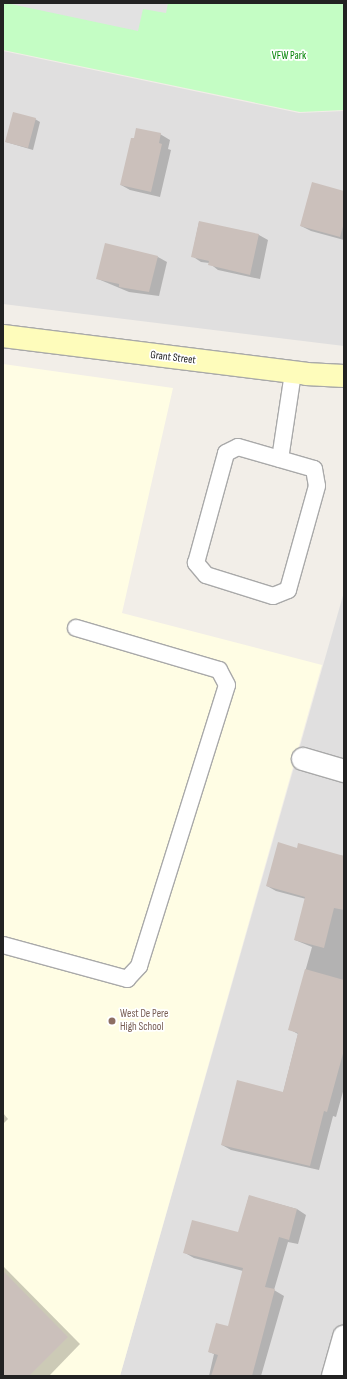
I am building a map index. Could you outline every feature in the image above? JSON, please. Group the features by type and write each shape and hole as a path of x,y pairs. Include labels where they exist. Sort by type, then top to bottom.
{"street":[{"name":"Grant Street","path":"3,336 293,373 344,376"},
{"path":"303,759 344,771"},
{"path":"333,1376 344,1337"}],"lane":[{"path":"280,459 293,373"},
{"path":"238,447 280,459 314,469 317,486 288,590 273,596 206,575 196,563 226,453 238,447"},
{"path":"3,945 127,979 139,966 227,684 219,670 76,628"}],"shaded area":[{"path":"6,3 168,3 166,13 143,9 138,31"},
{"path":"3,51 299,113 344,111 344,346 3,304"},
{"name":"West De Pere High School","path":"3,364 173,388 122,613 322,665 120,1376 3,1376"},
{"path":"344,592 344,1376 120,1376"}],"green space":[{"name":"VFW Park","path":"3,3 344,3 344,110 300,112 3,50"}],"building":[{"path":"13,112 36,118 28,148 5,142"},
{"path":"136,128 161,133 159,143 162,144 151,192 120,185 131,138 134,138"},
{"path":"312,182 344,191 344,223 340,237 300,226"},
{"path":"199,221 259,234 250,275 208,265 209,261 191,257"},
{"path":"105,243 158,256 149,292 119,287 119,284 96,279"},
{"path":"278,842 297,848 298,843 344,856 344,910 334,908 324,948 294,940 305,897 266,886"},
{"path":"305,969 344,980 344,1050 327,1112 324,1111 310,1166 221,1145 237,1080 283,1092 298,1033 288,1030"},
{"path":"249,1195 297,1209 289,1240 279,1237 265,1287 275,1289 252,1376 211,1376 218,1355 208,1352 216,1323 228,1326 243,1268 183,1253 192,1220 238,1232"},
{"path":"3,1271 68,1337 29,1376 3,1376"}],"place":[{"name":"West De Pere High School","path":"112,1021"}]}
